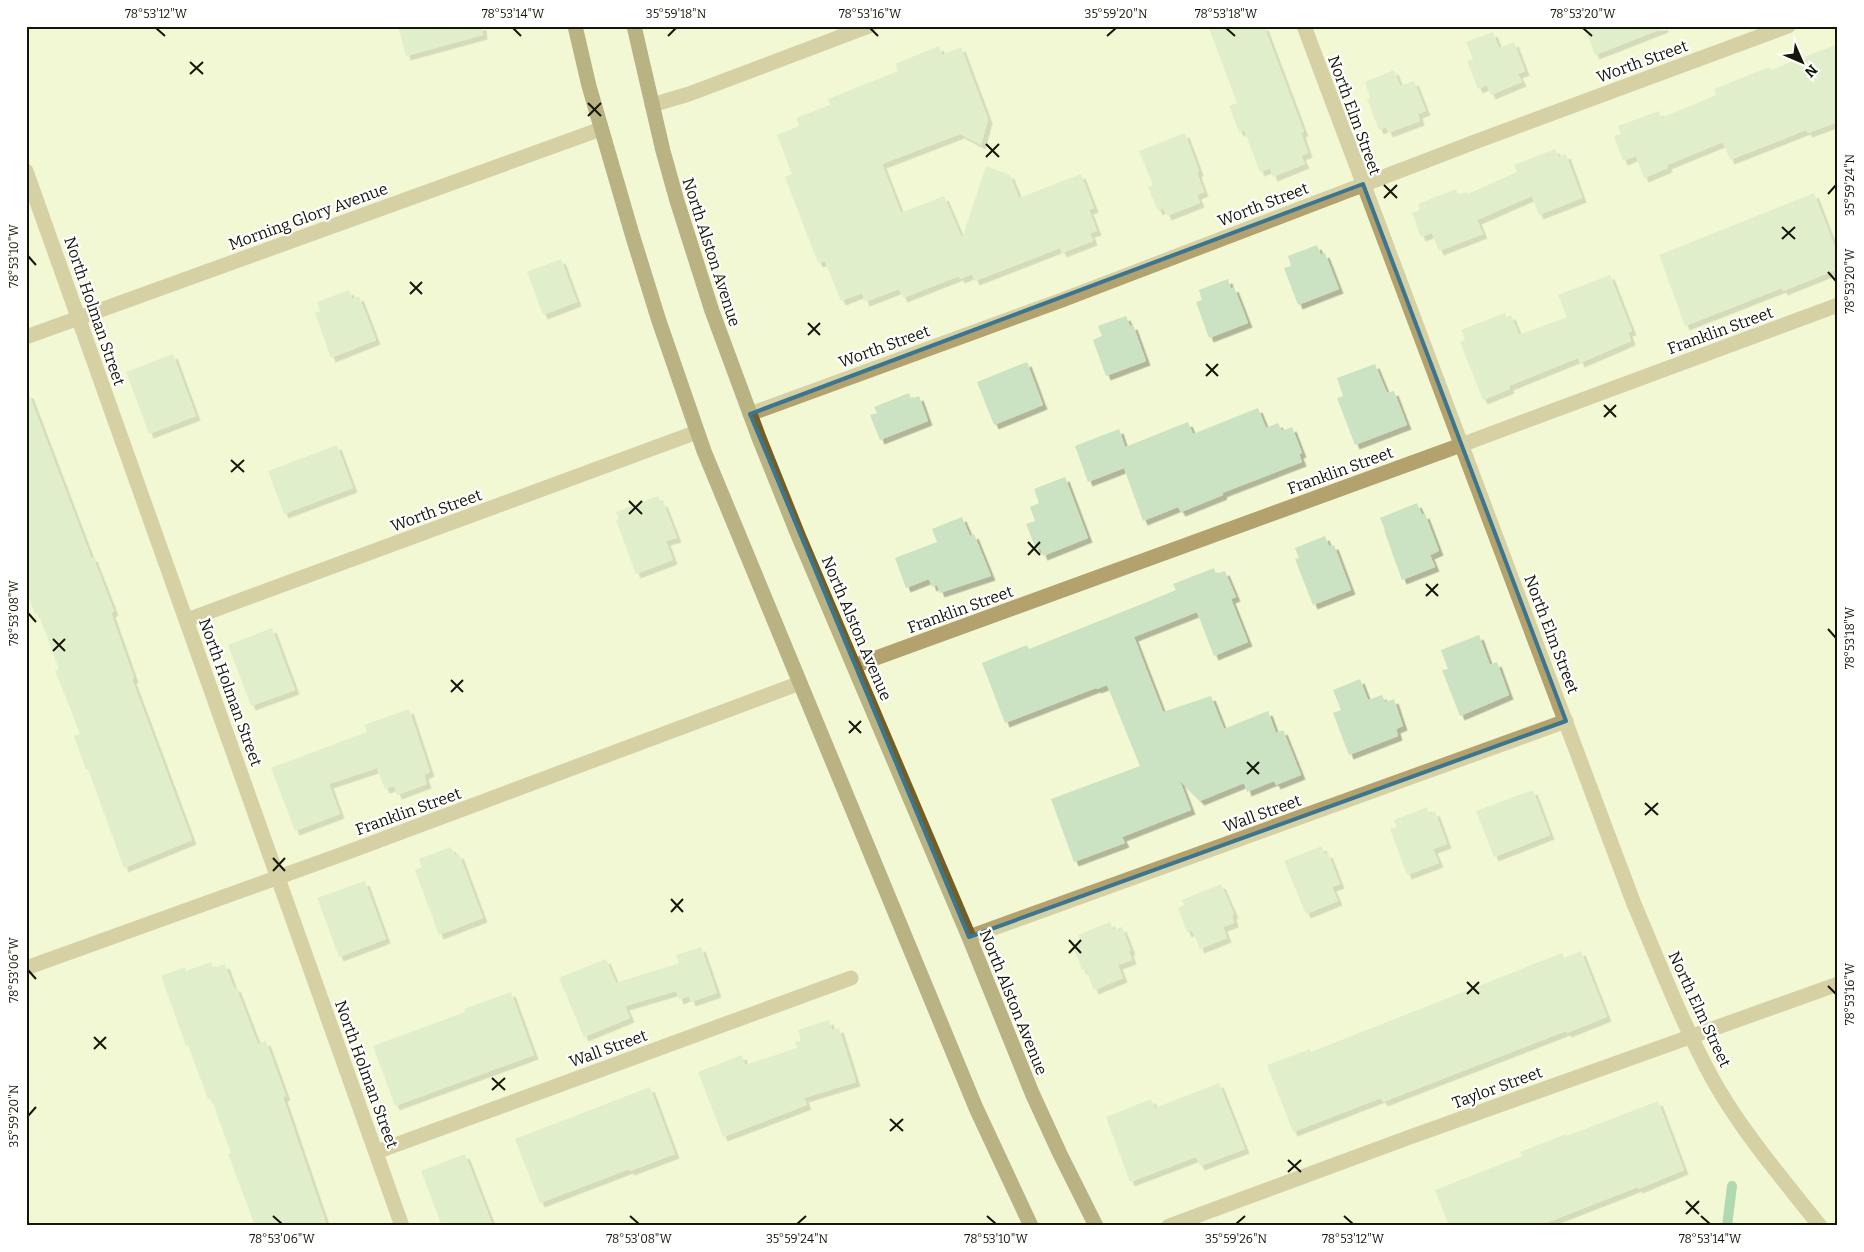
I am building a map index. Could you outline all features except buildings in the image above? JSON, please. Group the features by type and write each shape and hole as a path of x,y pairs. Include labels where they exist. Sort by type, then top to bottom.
{"main road":[{"path":"575,26 589,86 645,278 697,432 976,1108 1031,1226"},
{"name":"North Alston Avenue","path":"634,26 666,164 689,242 750,414 792,520 970,937 1032,1094 1096,1226"}],"street":[{"path":"652,105 689,94 869,26"},
{"name":"North Elm Street","path":"1304,26 1634,904 1677,1004 1712,1078 1753,1142 1820,1226"},
{"name":"Worth Street","path":"750,414 1062,300 1363,184 1788,26"},
{"name":"Morning Glory Avenue","path":"26,337 601,129"},
{"name":"North Holman Street","path":"26,171 80,317 92,356 402,1226"},
{"name":"Franklin Street","path":"854,666 1461,445 1838,305"},
{"name":"Worth Street","path":"187,620 697,432"},
{"name":"Franklin Street","path":"26,968 277,878 800,684"},
{"name":"Wall Street","path":"970,937 1566,721"},
{"name":"Wall Street","path":"376,1152 851,978"},
{"name":"Taylor Street","path":"1170,1226 1410,1137 1838,984"}],"highlighted area":[{"path":"1363,184 1566,721 969,937 750,414"}],"waterway":[{"path":"1727,1226 1732,1186"}]}
